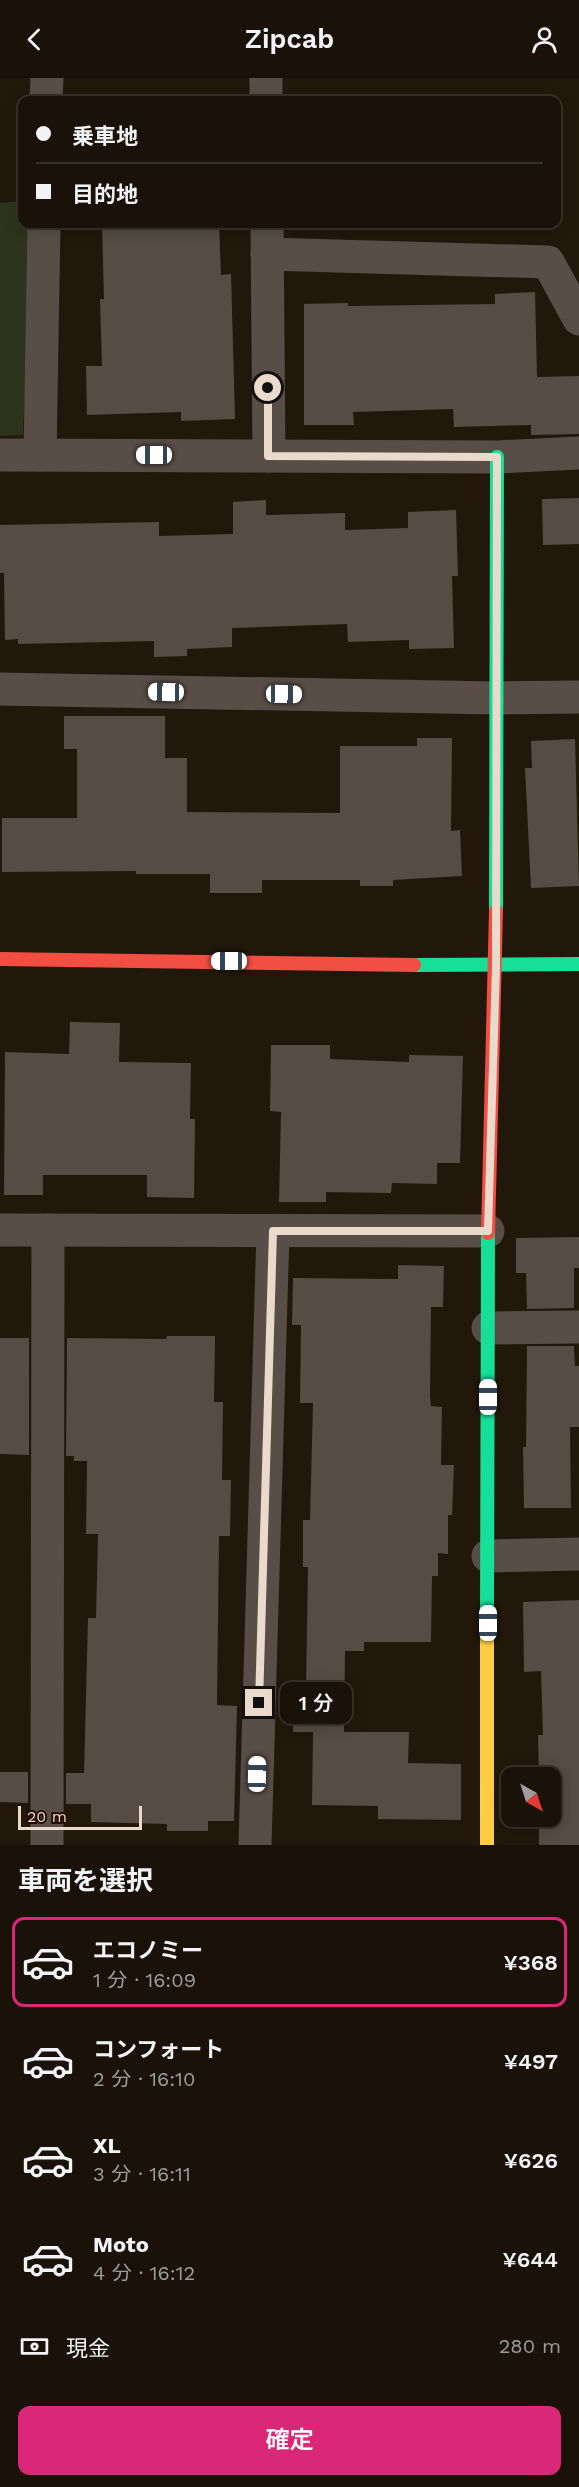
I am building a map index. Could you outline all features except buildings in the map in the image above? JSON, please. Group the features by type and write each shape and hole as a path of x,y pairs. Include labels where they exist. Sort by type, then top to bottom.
{"street":[{"path":"46,96 47,78"},
{"path":"266,78 266,96"},
{"path":"40,455 44,228"},
{"path":"268,456 267,239 548,262 579,319"},
{"path":"0,455 497,457 579,453"},
{"path":"487,1845 488,1231 496,966 497,457"},
{"path":"0,689 497,698 579,697"},
{"path":"0,959 496,966 579,964"},
{"path":"0,1230 488,1231"},
{"path":"47,1845 48,1230"},
{"path":"255,1845 273,1231"},
{"path":"488,1328 579,1327"},
{"path":"488,1556 579,1554"}],"green space":[{"path":"18,201 18,228 32,228 23,435 0,436 0,203"}],"traffic: fast":[{"path":"496,911 497,457"},
{"path":"414,965 579,964"},
{"path":"487,1614 488,1233"}],"traffic: slow":[{"path":"487,1614 487,1845"}],"traffic: jam":[{"path":"488,1233 496,911"},
{"path":"0,959 414,965"}],"route":[{"path":"259,1703 273,1231 488,1231 496,944 497,457 268,456 268,388"}]}
